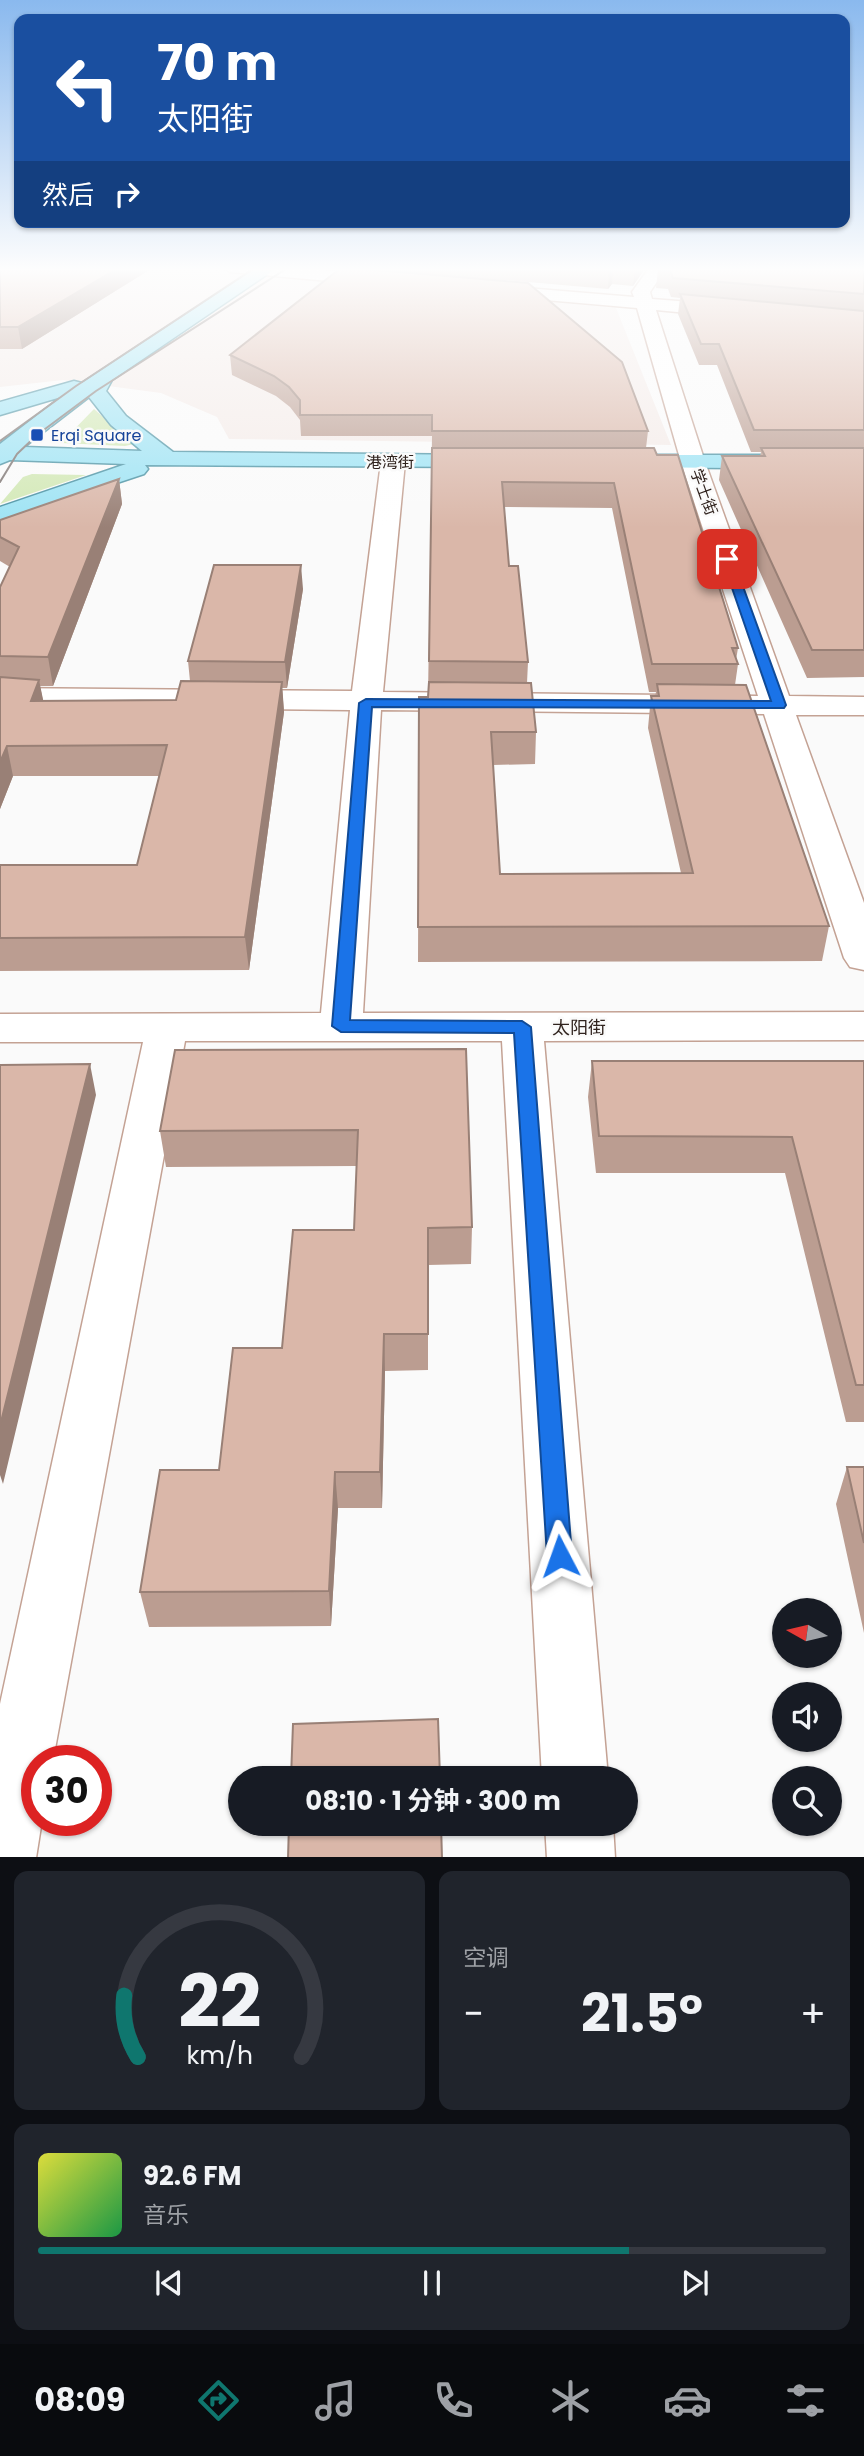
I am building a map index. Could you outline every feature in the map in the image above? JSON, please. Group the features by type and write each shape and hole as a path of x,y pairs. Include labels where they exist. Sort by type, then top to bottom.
{"main road":[{"path":"1,454 103,377 139,354"},
{"path":"0,409 103,377"},
{"path":"103,377 96,391 102,403 148,445 169,459"},
{"path":"0,400 58,392"},
{"name":"港湾街","path":"1,454 169,459 502,462"},
{"path":"0,515 169,459"},
{"path":"611,462 864,461"}],"street":[{"name":"学士街","path":"660,354 693,462 779,705 864,958"},
{"path":"341,1026 366,703 393,462"},
{"path":"0,697 366,703 864,706"},
{"name":"太阳街","path":"0,1028 864,1026"},
{"path":"522,1027 574,1766"},
{"path":"1,1857 167,1028"},
{"path":"580,1836 581,1857"}],"shaded area":[{"path":"0,354 634,354 671,445 229,439 217,417 161,393 63,380 0,387"}],"green space":[{"path":"94,409 134,444 125,446 61,443"},
{"path":"32,474 86,475 0,504 23,477"}],"building":[{"path":"612,354 622,362 648,431 432,431 432,415 300,415 300,400 289,387 274,376 230,355"},
{"path":"723,354 864,354 864,430 754,430"},
{"path":"432,448 654,448 657,455 678,455 738,648 732,648 738,664 652,664 614,483 502,482 509,566 518,566 528,662 429,661"},
{"path":"761,448 864,448 864,650 812,650 722,456 765,456"},
{"path":"119,479 48,657 0,656 0,587 19,547 0,537 0,520"},
{"path":"214,565 301,565 285,662 188,661"},
{"path":"0,677 39,680 31,701 176,700 181,681 282,682 245,937 0,938 0,865 137,865 167,745 7,746 0,762"},
{"path":"429,682 531,683 536,732 491,732 500,874 693,873 651,696 659,696 657,684 746,685 829,926 418,927 419,697 428,697"},
{"path":"466,1049 472,1227 428,1228 428,1334 384,1334 380,1472 335,1472 329,1591 140,1592 160,1470 219,1470 233,1348 282,1348 293,1230 354,1230 358,1130 160,1131 175,1050"},
{"path":"592,1061 864,1061 864,1385 856,1385 792,1137 599,1136"},
{"path":"90,1064 0,1426 0,1065"},
{"path":"847,1467 864,1467 864,1543"},
{"path":"438,1719 440,1766 291,1766 293,1724"},
{"path":"289,1836 441,1836 442,1857 288,1857"}],"tram line":[{"path":"0,441 125,354"},
{"path":"0,482 17,454 37,435 96,391 154,354"}],"place":[{"name":"Erqi Square","path":"37,435"}],"route":[{"path":"560,1556 522,1027 341,1026 366,703 779,705 727,559"}]}
